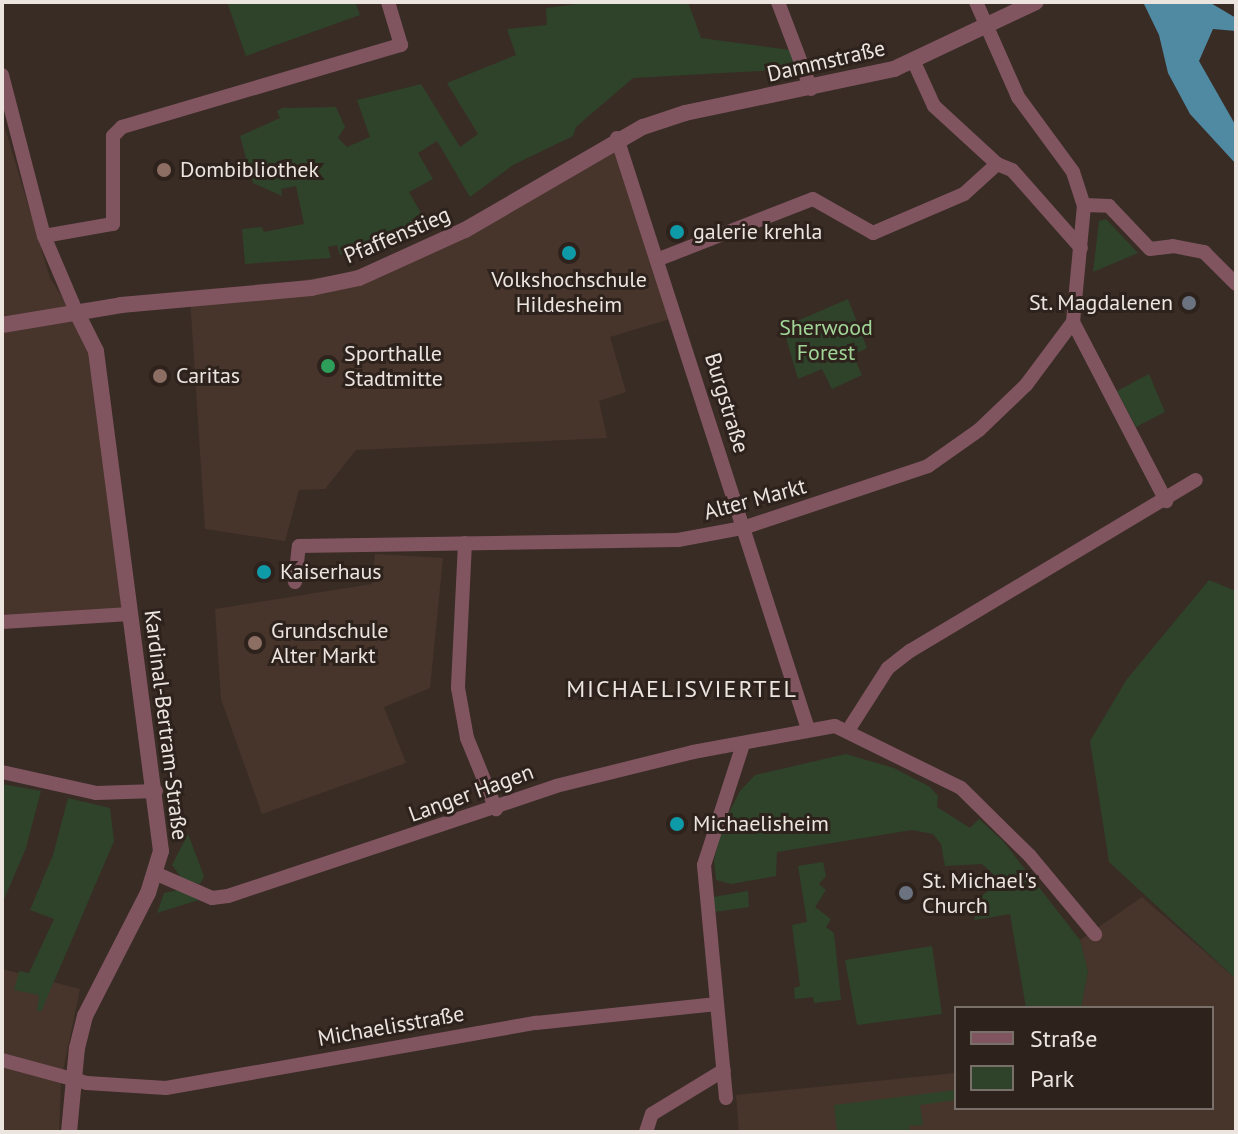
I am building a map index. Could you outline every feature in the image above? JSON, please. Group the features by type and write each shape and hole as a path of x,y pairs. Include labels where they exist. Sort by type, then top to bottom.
{"street":[{"path":"44,236 113,224 113,136 122,127 401,45 388,2"},
{"path":"778,2 811,89"},
{"path":"976,2 1018,97 1073,172 1084,205 1073,322 1166,501"},
{"name":"Dammstraße","path":"617,138 685,113 811,89 913,60 1036,2"},
{"path":"913,60 934,106 997,164 1012,170 1081,248"},
{"path":"2,75 5,103 44,236 76,311"},
{"name":"Burgstraße","path":"617,138 659,259 808,729"},
{"name":"Pfaffenstieg","path":"2,325 76,311 359,278 508,207 617,138"},
{"path":"659,259 813,199 873,233 964,194 997,164"},
{"path":"1084,205 1109,206 1150,249 1173,246 1204,252 1236,284"},
{"name":"Kardinal-Bertram-Straße","path":"69,1132 72,1079 89,1005 157,874 161,851 156,791 96,351 76,311"},
{"name":"Alter Markt","path":"295,582 299,546 622,544 743,528 928,466 979,430 1026,385 1073,322"},
{"path":"1095,934 1030,856 961,788 849,729 888,668 910,651 1166,501 1196,480"},
{"path":"465,543 458,688 467,738 496,809"},
{"path":"2,622 130,614"},
{"name":"Langer Hagen","path":"157,874 212,898 228,896 496,809 556,786 808,729 849,729"},
{"path":"726,1098 704,865 743,744"},
{"path":"2,772 96,793 156,791"},
{"name":"Michaelisstraße","path":"3,1065 72,1079 166,1088 197,1085 507,1027 717,1004"},
{"path":"646,1132 652,1114 724,1070"}],"shaded area":[{"path":"2,118 50,278 92,343 122,609 2,617"},
{"path":"615,143 676,317 610,337 626,392 599,401 607,438 356,450 325,489 299,490 285,541 205,529 190,297 343,274 398,257"},
{"name":"Grundschule Alter Markt","path":"375,554 443,558 430,688 384,707 406,763 262,814 221,699 215,609 372,584"},
{"path":"1142,897 1236,979 1236,1132 739,1132 736,1095 954,1073 954,1110 1214,1110 1214,1006 1081,1006 1088,972 1080,940"},
{"path":"2,969 80,989 61,1080 59,1132 2,1132"}],"green space":[{"path":"227,2 355,2 360,15 246,56"},
{"path":"593,2 688,2 701,38 791,50 796,69 633,78 576,127 573,136 513,165 470,197 437,141 418,153 433,179 409,192 426,222 340,255 337,245 328,247 331,258 245,264 242,229 262,227 264,232 304,224 296,186 281,189 282,196 253,183 240,136 280,118 277,111 282,108 336,107 345,127 338,138 347,147 370,137 357,100 421,84 460,147 478,134 447,83 516,55 507,29 547,25 546,8"},
{"path":"1106,219 1138,253 1093,272 1099,221"},
{"name":"Sherwood Forest","path":"848,299 867,348 853,355 862,375 832,389 822,369 798,379 783,327"},
{"path":"1149,374 1165,412 1136,427 1117,391"},
{"path":"1209,580 1236,591 1236,979 1109,862 1090,741 1127,679"},
{"path":"846,754 894,768 930,787 938,796 937,807 970,828 979,819 1003,841 1080,940 1088,972 1081,1006 1026,1006 1010,914 975,920 972,904 994,886 992,873 982,864 945,866 941,844 933,834 912,830 777,852 776,876 731,884 716,880 714,860 723,825 740,791 755,775"},
{"path":"2,784 41,791 26,848 2,904"},
{"path":"68,798 110,808 114,841 41,1012 37,1011 39,995 14,990 19,971 29,973 54,919 30,910 53,855"},
{"path":"188,834 204,876 200,884 183,880 172,865"},
{"path":"823,862 826,876 819,884 826,890 815,907 831,919 826,927 834,933 841,1000 814,1003 813,997 795,999 794,988 800,986 792,925 807,922 798,866"},
{"path":"179,890 199,900 157,913 164,893"},
{"path":"748,891 749,907 715,912 713,897"},
{"path":"932,946 942,1014 857,1025 845,960"},
{"path":"954,1090 954,1100 920,1105 923,1125 909,1126 910,1132 837,1132 834,1105"}],"water":[{"path":"1143,2 1209,2 1236,18 1236,31 1213,29 1199,61 1236,126 1236,164 1190,114 1168,73 1159,35"}],"place":[{"name":"Dombibliothek","path":"164,170"},
{"name":"galerie krehla","path":"677,232"},
{"name":"Volkshochschule Hildesheim","path":"569,253"},
{"name":"St. Magdalenen","path":"1189,303"},
{"name":"Sporthalle Stadtmitte","path":"328,366"},
{"name":"Caritas","path":"160,376"},
{"name":"Kaiserhaus","path":"264,572"},
{"name":"Grundschule Alter Markt","path":"255,643"},
{"name":"Michaelisheim","path":"677,824"},
{"name":"St. Michael's Church","path":"906,893"}],"district":[{"name":"MICHAELISVIERTEL","path":"682,689"}]}
